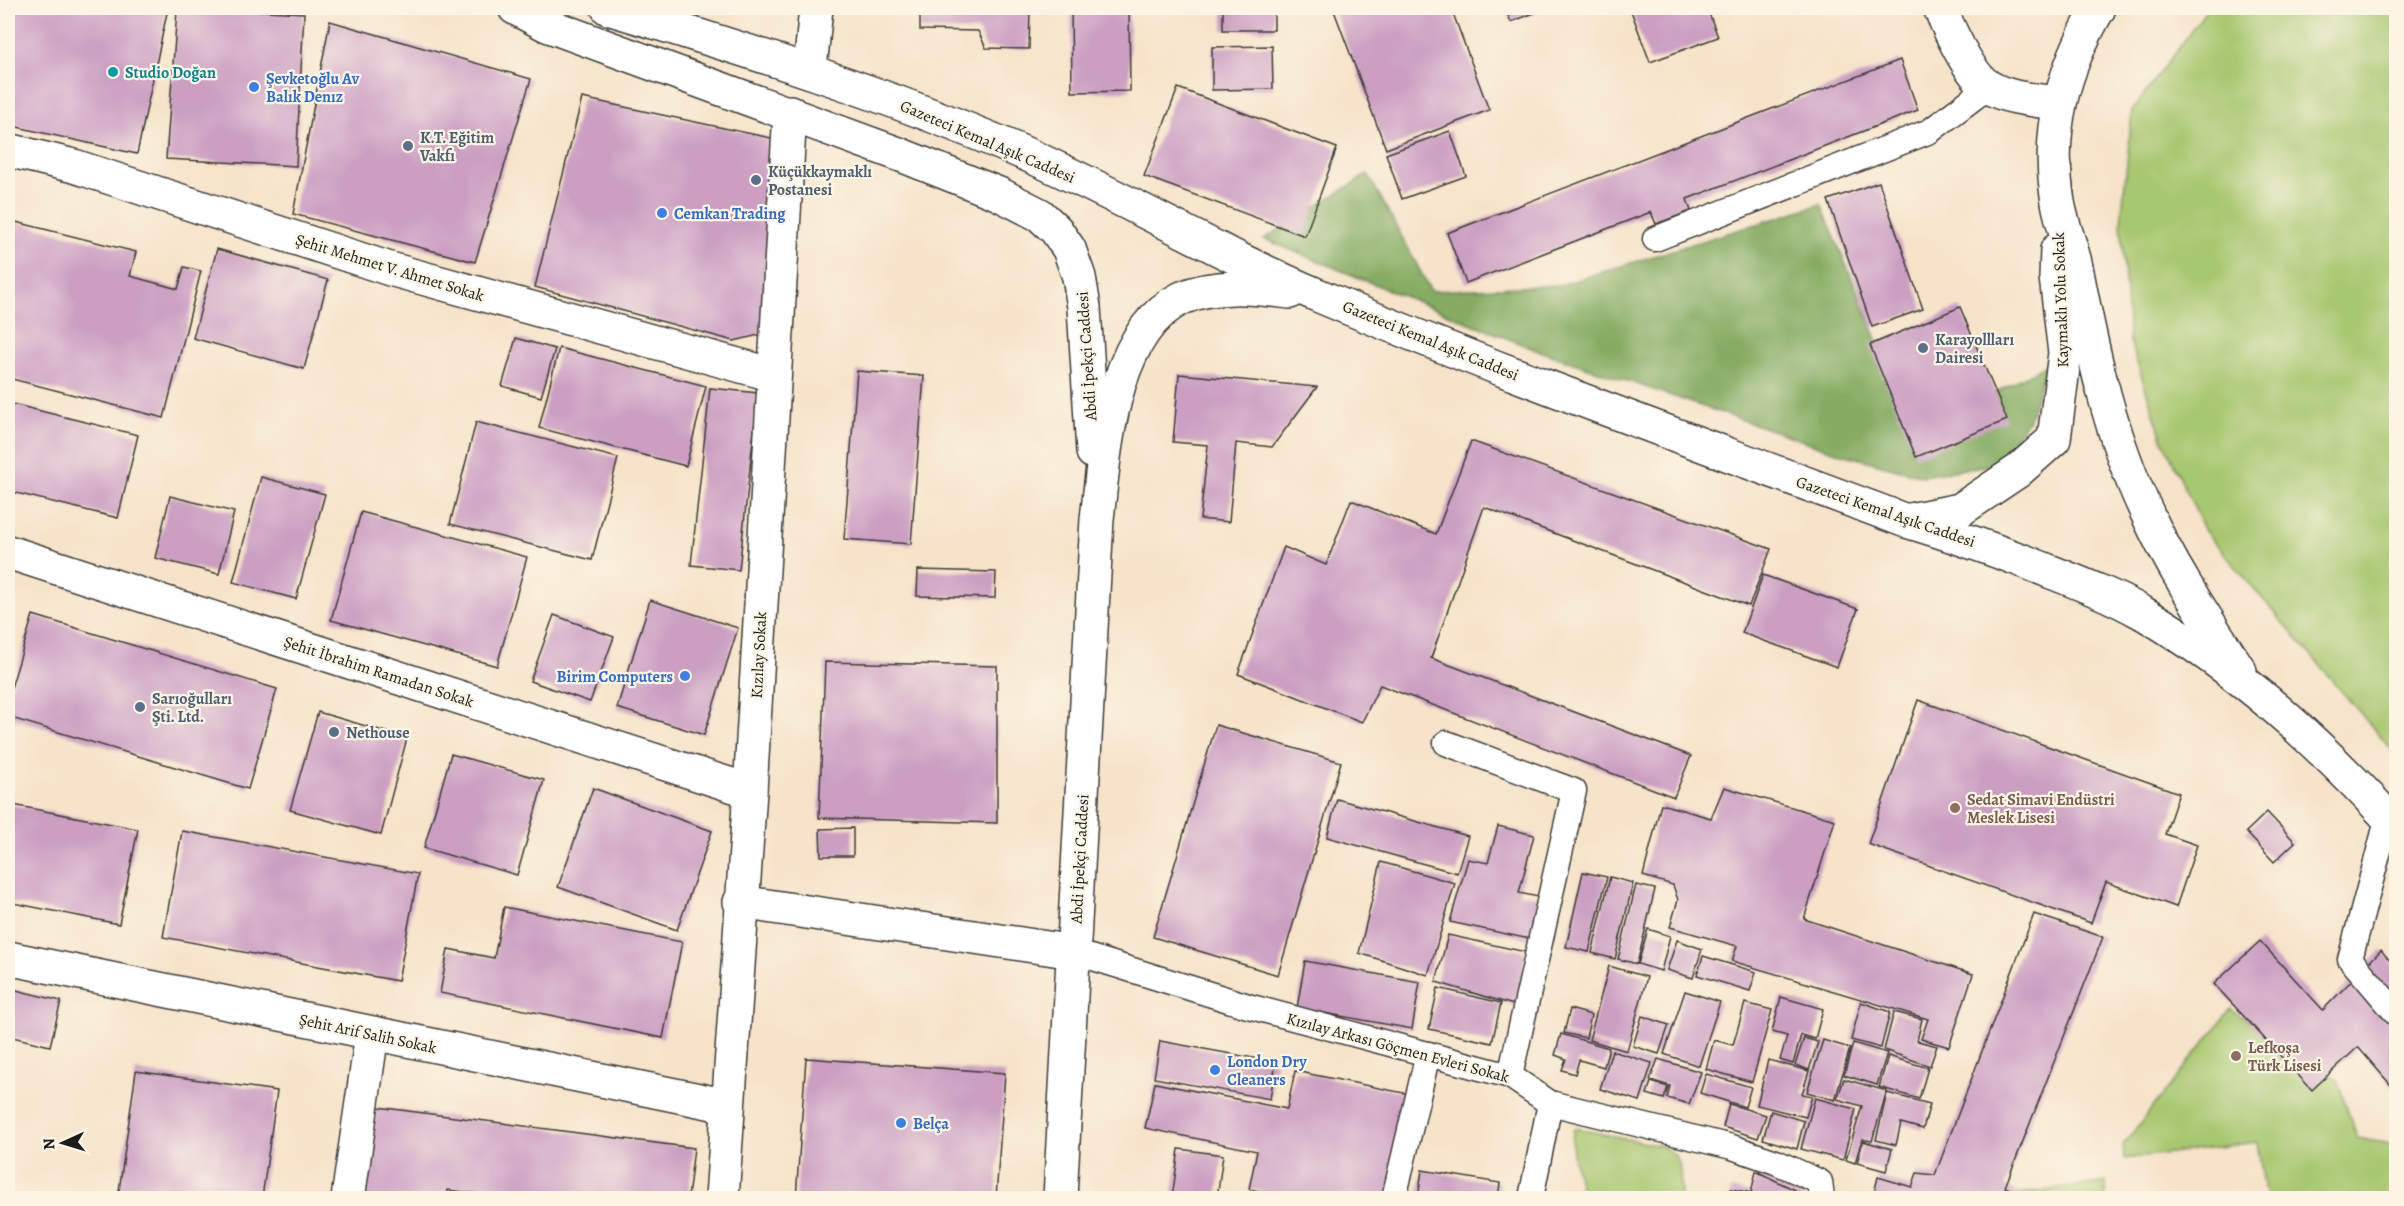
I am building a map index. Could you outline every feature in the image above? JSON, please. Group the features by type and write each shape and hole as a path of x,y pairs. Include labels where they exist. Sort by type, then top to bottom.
{"street":[{"path":"515,8 547,25 790,112"},
{"name":"Gazeteci Kemal Aşık Caddesi","path":"608,8 810,69 921,110 1021,152 1319,296 1486,363 1906,520 1968,539 2081,583 2143,613 2247,683"},
{"path":"810,69 816,8"},
{"path":"1940,8 1957,47 1988,87 2018,97 2058,103"},
{"path":"2058,203 2054,147 2058,103 2072,59 2099,8"},
{"name":"Abdi İpekçi Caddesi","path":"790,112 999,194 1040,215 1056,230 1069,249 1079,277 1084,306 1097,519"},
{"name":"Kızılay Sokak","path":"722,1198 740,902 750,792 790,112"},
{"name":"Şehit Mehmet V. Ahmet Sokak","path":"8,150 74,166 390,269 774,375"},
{"name":"Kaymaklı Yolu Sokak","path":"2058,203 2073,251 2099,378 2120,446 2148,515 2187,589 2247,683"},
{"name":"Kaymaklı Yolu Sokak","path":"1906,520 1960,510 2018,471 2054,439 2065,353 2056,277 2058,203"},
{"name":"Abdi İpekçi Caddesi","path":"1060,1198 1097,519 1108,428 1119,389 1132,351 1146,326 1162,310 1184,297 1247,286 1319,296"},
{"name":"Şehit İbrahim Ramadan Sokak","path":"8,552 750,792"},
{"path":"2247,683 2302,729 2392,822"},
{"path":"740,902 1074,952"},
{"name":"Şehit Arif Salih Sokak","path":"8,958 729,1106"},
{"path":"348,1198 372,1034"}],"lane":[{"path":"1654,239 1930,131 1988,87"},
{"path":"1446,743 1574,791 1510,1076"},
{"path":"2392,822 2350,959 2397,1013"},
{"name":"Kızılay Arkası Göçmen Evleri Sokak","path":"1074,952 1248,1006 1510,1076 1550,1103 1732,1147 1776,1162 1821,1190"},
{"path":"1394,1198 1428,1054"},
{"path":"1531,1198 1550,1103"}],"green space":[{"path":"2208,8 2396,8 2396,755 2205,531 2162,438 2129,338 2121,223 2132,111"},
{"path":"1368,174 1431,291 1560,285 1821,204 1917,435 2046,365 2029,420 1996,464 1922,476 1842,454 1536,350 1264,239"},
{"name":"Lefkoşa Türk Lisesi","path":"2231,1009 2316,1069 2337,1079 2357,1138 2396,1145 2396,1198 2266,1198 2257,1142 2124,1159 2123,1145"},
{"path":"1574,1128 1661,1146 1669,1150 1680,1167 1681,1198 1589,1198 1589,1195 1580,1188 1573,1150"},
{"path":"2106,1182 2105,1198 2021,1198 2022,1194"}],"building":[{"name":"Studio Doğan","path":"8,8 168,8 137,154 8,125"},
{"name":"Şevketoğlu Av Balık Denız","path":"212,8 304,13 296,166 166,159 177,11"},
{"path":"920,8 1030,8 1029,49 986,48 978,31 920,30"},
{"path":"1071,8 1129,8 1130,91 1072,92"},
{"path":"1223,8 1274,8 1274,30 1223,30"},
{"path":"1333,8 1451,8 1489,110 1386,149"},
{"path":"1505,8 1547,8 1511,22"},
{"path":"1630,8 1707,8 1718,37 1650,62"},
{"name":"K.T. Eğitim Vakfı","path":"330,21 531,79 475,262 293,214"},
{"path":"1272,46 1273,89 1212,90 1212,47"},
{"path":"1900,60 1918,110 1687,199 1691,211 1656,224 1651,212 1466,283 1447,233"},
{"path":"1178,88 1337,148 1305,236 1144,176"},
{"name":"Cemkan Trading","path":"582,98 776,139 763,334 734,341 535,287"},
{"path":"1450,131 1466,176 1402,199 1386,154"},
{"path":"1879,182 1923,309 1872,327 1828,200"},
{"path":"8,220 136,252 130,276 178,289 184,267 201,271 164,418 8,378"},
{"path":"217,249 328,280 304,369 193,338"},
{"path":"1960,307 2007,420 1916,457 1870,345"},
{"path":"516,338 555,349 541,397 502,386"},
{"path":"559,348 706,386 686,466 539,428"},
{"path":"857,371 924,376 911,544 844,539"},
{"path":"1179,374 1317,387 1272,447 1236,443 1229,522 1200,519 1208,445 1173,442"},
{"path":"710,388 758,393 739,570 691,565"},
{"path":"8,403 138,435 118,518 8,491"},
{"path":"476,422 618,458 592,560 450,524"},
{"path":"1471,441 1771,549 1749,606 1484,507 1431,658 1691,756 1674,797 1380,685 1362,722 1238,674 1284,547 1326,565 1351,500 1436,534"},
{"path":"261,477 325,494 296,599 233,582"},
{"path":"170,496 234,512 219,574 155,558"},
{"path":"361,512 527,557 497,666 331,620"},
{"path":"918,570 996,572 995,598 917,596"},
{"path":"1763,575 1858,609 1837,667 1742,633"},
{"path":"650,600 738,628 704,735 617,708"},
{"name":"Sarıoğulları Şti. Ltd.","path":"33,615 277,689 248,789 8,717 8,698"},
{"path":"554,615 614,637 590,702 530,681"},
{"path":"825,662 997,666 997,823 819,818"},
{"path":"1918,700 2179,793 2165,834 2197,845 2176,907 2106,882 2091,923 1868,844"},
{"path":"318,712 407,738 381,835 290,810"},
{"path":"1216,725 1341,762 1278,975 1153,937"},
{"path":"451,754 544,780 517,875 424,848"},
{"path":"1724,787 1835,820 1804,919 1973,974 1949,1047 1921,1039 1928,1019 1732,961 1737,946 1670,927 1678,900 1673,885 1643,876 1661,804 1711,818"},
{"path":"593,788 712,831 677,930 558,887"},
{"path":"1337,799 1468,836 1457,873 1327,837"},
{"path":"8,804 138,829 119,924 8,902"},
{"path":"2267,812 2295,842 2274,862 2246,832"},
{"path":"1498,826 1534,835 1519,893 1543,898 1534,940 1450,922 1468,859 1488,863"},
{"path":"853,828 853,856 821,856 820,829"},
{"path":"182,831 418,874 398,981 163,937"},
{"path":"1381,862 1455,883 1428,975 1359,953"},
{"path":"1583,872 1607,877 1589,952 1566,947"},
{"path":"1610,877 1633,883 1615,959 1592,953"},
{"path":"1636,885 1655,889 1637,964 1618,959"},
{"path":"504,907 682,942 663,1038 440,993 448,949 494,958"},
{"path":"2034,914 2103,937 2005,1187 2022,1194 2021,1198 1873,1198 1878,1177 1912,1187 1917,1173 1935,1175"},
{"path":"1648,929 1670,936 1661,971 1638,964"},
{"path":"1448,935 1526,952 1517,1006 1436,982"},
{"path":"1677,940 1702,949 1693,978 1667,970"},
{"path":"2260,941 2323,1010 2381,950 2396,968 2396,1091 2358,1047 2312,1090 2214,984"},
{"path":"1703,956 1756,972 1750,991 1697,975"},
{"path":"1305,961 1420,982 1412,1029 1297,1008"},
{"path":"1609,966 1647,977 1627,1051 1589,1040"},
{"path":"8,988 61,1001 50,1046 8,1036"},
{"path":"1438,988 1501,1003 1492,1043 1429,1029"},
{"path":"1685,991 1720,1002 1699,1066 1664,1054"},
{"path":"1781,997 1823,1009 1815,1039 1801,1035 1793,1064 1780,1060 1787,1036 1772,1032"},
{"path":"1861,1002 1890,1012 1881,1048 1851,1040"},
{"path":"1745,1003 1772,1010 1752,1082 1706,1069 1714,1040 1733,1045"},
{"path":"1570,1009 1591,1015 1586,1038 1564,1033"},
{"path":"1894,1012 1922,1019 1917,1041 1937,1046 1930,1066 1884,1050"},
{"path":"1642,1016 1669,1025 1659,1054 1633,1046"},
{"path":"1561,1034 1609,1048 1604,1067 1579,1060 1575,1074 1562,1070 1566,1059 1555,1055"},
{"path":"1804,1038 1818,1042 1809,1070 1795,1065"},
{"path":"1823,1040 1850,1048 1835,1100 1807,1092"},
{"name":"London Dry Cleaners","path":"1160,1041 1276,1062 1270,1099 1154,1078"},
{"path":"1853,1043 1887,1053 1877,1085 1844,1075"},
{"path":"1612,1051 1652,1063 1640,1101 1600,1089"},
{"path":"1888,1056 1928,1068 1919,1099 1879,1087"},
{"name":"Belça","path":"806,1058 1005,1073 996,1198 796,1198"},
{"path":"1658,1059 1701,1072 1689,1104 1667,1098 1670,1086 1650,1080"},
{"path":"1768,1060 1809,1071 1802,1094 1812,1096 1806,1117 1757,1105"},
{"path":"136,1071 277,1091 262,1198 118,1198"},
{"path":"1295,1071 1409,1094 1388,1198 1294,1198 1249,1189 1257,1151 1145,1128 1155,1083 1287,1109"},
{"path":"1706,1074 1751,1087 1745,1107 1700,1093"},
{"path":"1844,1079 1887,1091 1872,1141 1862,1139 1855,1163 1846,1160 1862,1106 1837,1099"},
{"path":"1651,1082 1668,1087 1664,1099 1647,1094"},
{"path":"1887,1093 1930,1104 1923,1129 1901,1123 1896,1145 1876,1140"},
{"path":"1815,1098 1856,1109 1843,1160 1801,1149"},
{"path":"1729,1104 1766,1115 1758,1138 1723,1127"},
{"path":"377,1107 694,1148 688,1198 512,1198 448,1190 447,1198 365,1198"},
{"path":"1771,1111 1804,1121 1797,1149 1763,1139"},
{"path":"1863,1141 1892,1149 1886,1171 1857,1163"},
{"path":"1179,1149 1223,1155 1217,1198 1172,1198"},
{"path":"1422,1170 1500,1183 1498,1198 1418,1198"},
{"path":"1756,1171 1805,1195 1804,1198 1729,1198 1731,1189 1751,1193"}],"place":[{"name":"Studio Doğan","path":"113,72"},
{"name":"Şevketoğlu Av Balık Denız","path":"254,87"},
{"name":"K.T. Eğitim Vakfı","path":"408,146"},
{"name":"Küçükkaymaklı Postanesi","path":"756,180"},
{"name":"Cemkan Trading","path":"662,213"},
{"name":"Karayollları Dairesi","path":"1923,348"},
{"name":"Birim Computers","path":"685,676"},
{"name":"Sarıoğulları Şti. Ltd.","path":"140,707"},
{"name":"Nethouse","path":"334,732"},
{"name":"Sedat Simavi Endüstri Meslek Lisesi","path":"1955,808"},
{"name":"Lefkoşa Türk Lisesi","path":"2236,1056"},
{"name":"London Dry Cleaners","path":"1215,1070"},
{"name":"Belça","path":"901,1123"}]}
